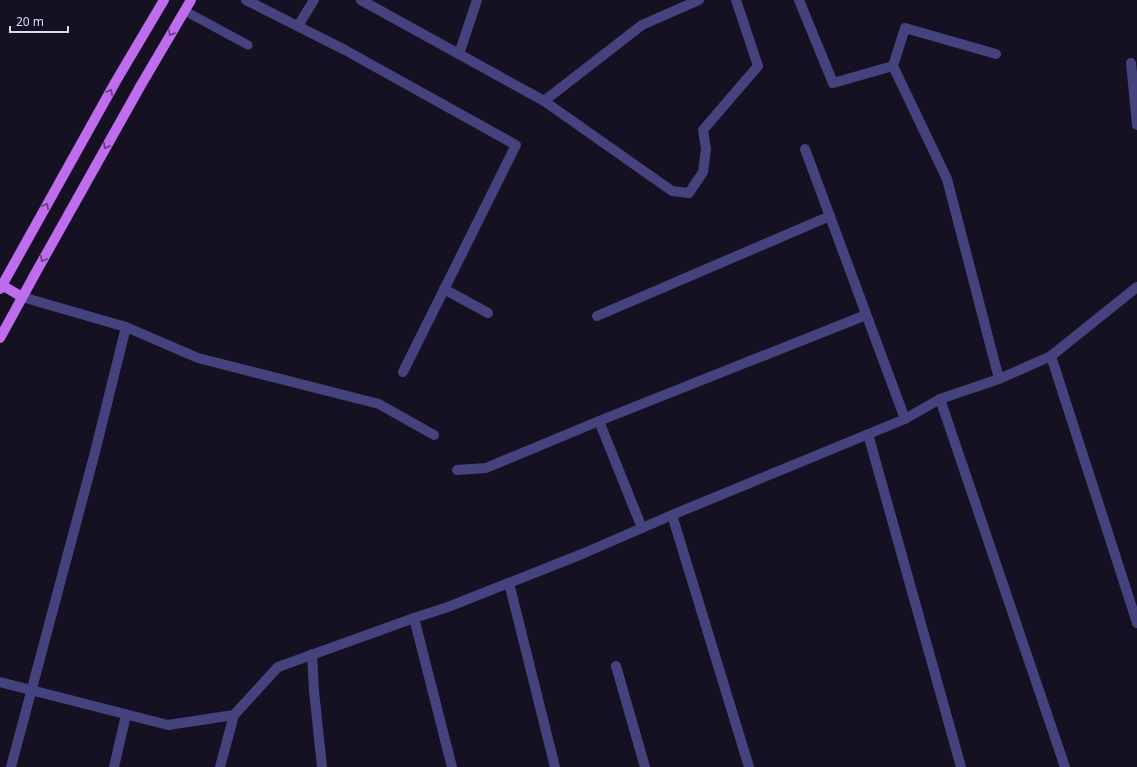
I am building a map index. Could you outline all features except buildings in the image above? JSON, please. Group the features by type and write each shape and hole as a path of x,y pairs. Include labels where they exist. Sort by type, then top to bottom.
{"main road":[{"path":"22,297 1,287 116,81 164,0"},
{"path":"0,338 141,85 192,0"}],"street":[{"path":"246,0 345,50 516,145 403,372"},
{"path":"298,26 314,0"},
{"path":"360,0 544,102 672,191 689,193 703,172 706,149 704,130 758,66 736,0"},
{"path":"459,54 477,0"},
{"path":"544,102 642,25 699,0"},
{"path":"799,0 833,83 893,66"},
{"path":"996,54 905,28 893,66 947,179 999,379"},
{"path":"1131,62 1137,125"},
{"path":"805,149 905,419"},
{"path":"597,316 830,216"},
{"path":"220,767 234,715 278,666 448,607 582,554 672,515 905,419 940,399 999,379 1051,356 1137,287"},
{"path":"444,289 488,313"},
{"path":"22,297 126,328 198,358 379,404 434,435"},
{"path":"457,470 486,468 866,314"},
{"path":"11,767 94,456 126,328"},
{"path":"1051,356 1137,622"},
{"path":"940,399 1065,767"},
{"path":"599,421 642,528"},
{"path":"868,434 961,767"},
{"path":"672,515 749,767"},
{"path":"509,583 555,767"},
{"path":"414,618 452,767"},
{"path":"312,654 314,691 322,767"},
{"path":"616,666 645,767"},
{"path":"0,682 168,725 234,715"},
{"path":"114,767 126,715"}],"lane":[{"path":"185,12 248,45"}]}
